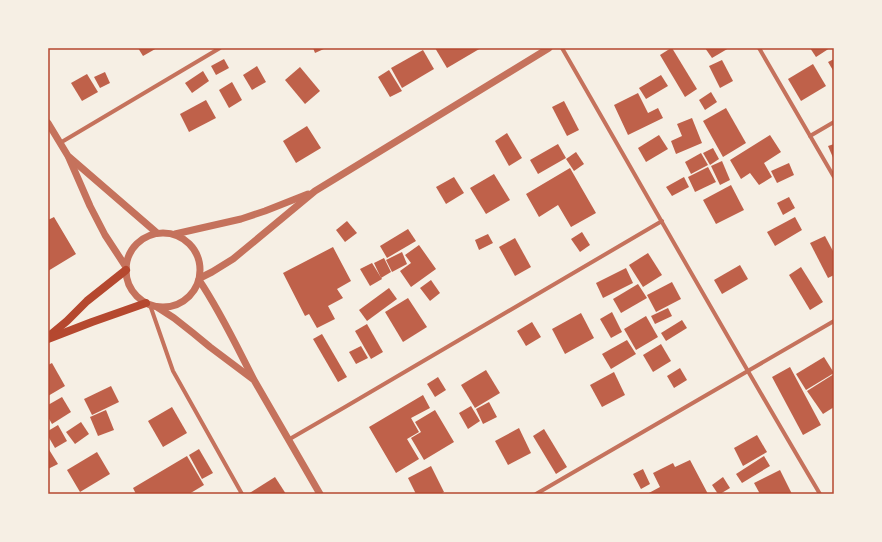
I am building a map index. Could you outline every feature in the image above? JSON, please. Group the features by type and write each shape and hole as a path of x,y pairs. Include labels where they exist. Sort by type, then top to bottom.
{"main road":[{"path":"48,338 87,301 126,268"},
{"path":"48,338 92,322 151,305"}],"street":[{"path":"60,142 220,48"},
{"path":"200,279 233,259 315,191 549,48"},
{"path":"562,48 748,372 820,494"},
{"path":"759,48 834,177"},
{"path":"810,136 834,122"},
{"path":"48,123 68,156 90,206 126,268"},
{"path":"68,156 157,233"},
{"path":"254,380 174,318 135,295 128,283 126,268 130,252 141,239 157,233 175,234 241,219 315,191"},
{"path":"288,440 662,221"},
{"path":"151,305 168,307 178,304 195,290 200,279 201,267 198,256 193,247 185,239 175,234"},
{"path":"200,279 254,380 320,494"},
{"path":"151,305 173,371 242,494"},
{"path":"536,494 834,321"}],"building":[{"path":"138,48 157,48 143,56"},
{"path":"313,48 326,48 315,53"},
{"path":"435,48 481,48 447,68"},
{"path":"671,48 697,89 685,97 660,55"},
{"path":"705,48 729,48 712,58"},
{"path":"810,48 830,48 816,57"},
{"path":"423,50 434,69 402,88 391,68"},
{"path":"224,59 229,68 216,75 211,66"},
{"path":"834,59 834,72 828,62"},
{"path":"722,60 733,81 720,88 709,66"},
{"path":"813,64 826,86 801,101 788,79"},
{"path":"257,66 266,82 252,90 243,75"},
{"path":"300,67 320,91 305,104 285,80"},
{"path":"389,70 402,91 390,97 378,77"},
{"path":"203,71 209,81 192,93 185,83"},
{"path":"105,72 110,83 100,88 94,77"},
{"path":"87,74 98,92 82,101 71,83"},
{"path":"661,75 668,86 646,99 639,88"},
{"path":"232,82 242,100 229,108 219,90"},
{"path":"711,92 717,102 705,110 699,100"},
{"path":"638,93 648,113 658,108 663,118 628,135 614,105"},
{"path":"206,100 216,118 189,132 180,114"},
{"path":"564,101 579,130 567,136 552,107"},
{"path":"726,108 746,143 723,157 703,121"},
{"path":"692,118 702,143 676,154 671,141 682,136 677,124"},
{"path":"307,126 321,148 296,163 283,141"},
{"path":"507,133 522,158 509,166 495,141"},
{"path":"659,135 668,149 646,162 638,148"},
{"path":"770,135 781,152 764,163 772,177 759,185 750,173 741,179 730,160"},
{"path":"558,144 566,158 538,174 530,160"},
{"path":"834,144 834,160 828,146"},
{"path":"713,148 719,159 710,165 703,153"},
{"path":"576,152 584,164 574,171 566,159"},
{"path":"701,153 708,165 691,174 685,162"},
{"path":"722,161 730,180 720,185 711,166"},
{"path":"789,163 794,175 777,183 771,171"},
{"path":"708,167 716,182 695,192 688,177"},
{"path":"570,168 596,213 571,227 558,205 539,217 526,194"},
{"path":"494,174 510,200 486,214 470,188"},
{"path":"454,177 464,193 446,204 436,187"},
{"path":"684,177 689,187 672,196 666,187"},
{"path":"731,185 744,210 716,224 703,200"},
{"path":"789,197 795,208 783,215 777,203"},
{"path":"54,217 76,254 48,271 48,220"},
{"path":"795,217 802,230 775,246 767,232"},
{"path":"347,221 357,233 345,242 336,230"},
{"path":"408,229 416,241 387,258 380,246"},
{"path":"582,232 590,245 580,252 571,239"},
{"path":"488,234 493,243 479,250 475,240"},
{"path":"825,236 834,253 834,275 828,278 810,243"},
{"path":"515,238 531,267 515,276 499,247"},
{"path":"419,245 436,269 411,287 400,271 411,263 405,255"},
{"path":"333,247 351,281 337,289 343,298 328,306 335,319 317,328 309,314 305,316 283,273"},
{"path":"402,252 407,264 392,272 386,260"},
{"path":"648,253 662,275 643,287 629,265"},
{"path":"384,258 391,272 381,278 374,263"},
{"path":"372,263 382,279 370,286 360,269"},
{"path":"740,265 748,279 722,294 714,280"},
{"path":"801,267 823,302 810,310 789,275"},
{"path":"626,268 633,283 603,298 596,283"},
{"path":"431,280 440,293 430,301 420,288"},
{"path":"672,282 681,299 656,312 647,295"},
{"path":"638,284 647,298 621,313 613,299"},
{"path":"389,288 397,299 367,321 359,310"},
{"path":"408,298 427,327 403,342 385,312"},
{"path":"668,308 672,316 655,324 651,316"},
{"path":"612,312 622,332 611,338 600,319"},
{"path":"581,313 594,338 565,354 552,329"},
{"path":"646,316 658,337 636,350 624,329"},
{"path":"682,320 687,328 666,341 661,333"},
{"path":"532,322 541,337 526,346 517,331"},
{"path":"367,324 383,352 371,359 355,331"},
{"path":"322,334 347,377 338,382 313,339"},
{"path":"627,340 636,354 611,369 602,354"},
{"path":"661,344 671,361 653,372 643,355"},
{"path":"361,346 368,358 356,364 349,352"},
{"path":"824,357 834,373 806,390 796,374"},
{"path":"52,363 65,386 48,396 48,365"},
{"path":"790,367 821,425 803,435 772,377"},
{"path":"680,368 687,380 674,388 667,376"},
{"path":"486,370 500,393 475,408 461,385"},
{"path":"614,372 625,395 602,407 590,385"},
{"path":"834,374 834,407 823,414 807,391"},
{"path":"438,377 446,390 435,397 427,384"},
{"path":"111,386 119,402 92,415 84,399"},
{"path":"423,395 430,408 411,418 419,432 407,439 419,459 396,473 369,427"},
{"path":"62,397 71,412 52,424 48,417 48,405"},
{"path":"489,402 497,417 483,424 476,409"},
{"path":"471,406 480,421 468,429 459,413"},
{"path":"172,407 187,433 163,447 148,421"},
{"path":"106,410 114,430 98,436 90,417"},
{"path":"435,410 454,442 424,460 411,438 421,432 415,422"},
{"path":"81,422 89,434 75,444 66,432"},
{"path":"58,425 67,441 55,448 48,436 48,431"},
{"path":"519,428 531,453 508,465 495,441"},
{"path":"544,429 567,467 556,474 533,436"},
{"path":"757,435 767,452 743,466 734,448"},
{"path":"48,448 58,464 48,469"},
{"path":"199,449 213,473 202,479 189,455"},
{"path":"97,452 110,474 80,492 67,470"},
{"path":"187,456 204,485 189,494 136,494 133,488"},
{"path":"764,456 770,466 742,483 736,474"},
{"path":"690,460 708,494 647,494 660,487 653,473 673,463 675,467"},
{"path":"431,466 444,492 440,494 416,494 408,478"},
{"path":"643,469 650,484 641,489 633,474"},
{"path":"780,470 792,494 760,494 754,483"},
{"path":"275,477 286,494 248,494"},
{"path":"723,477 730,488 718,494 712,485"}]}
